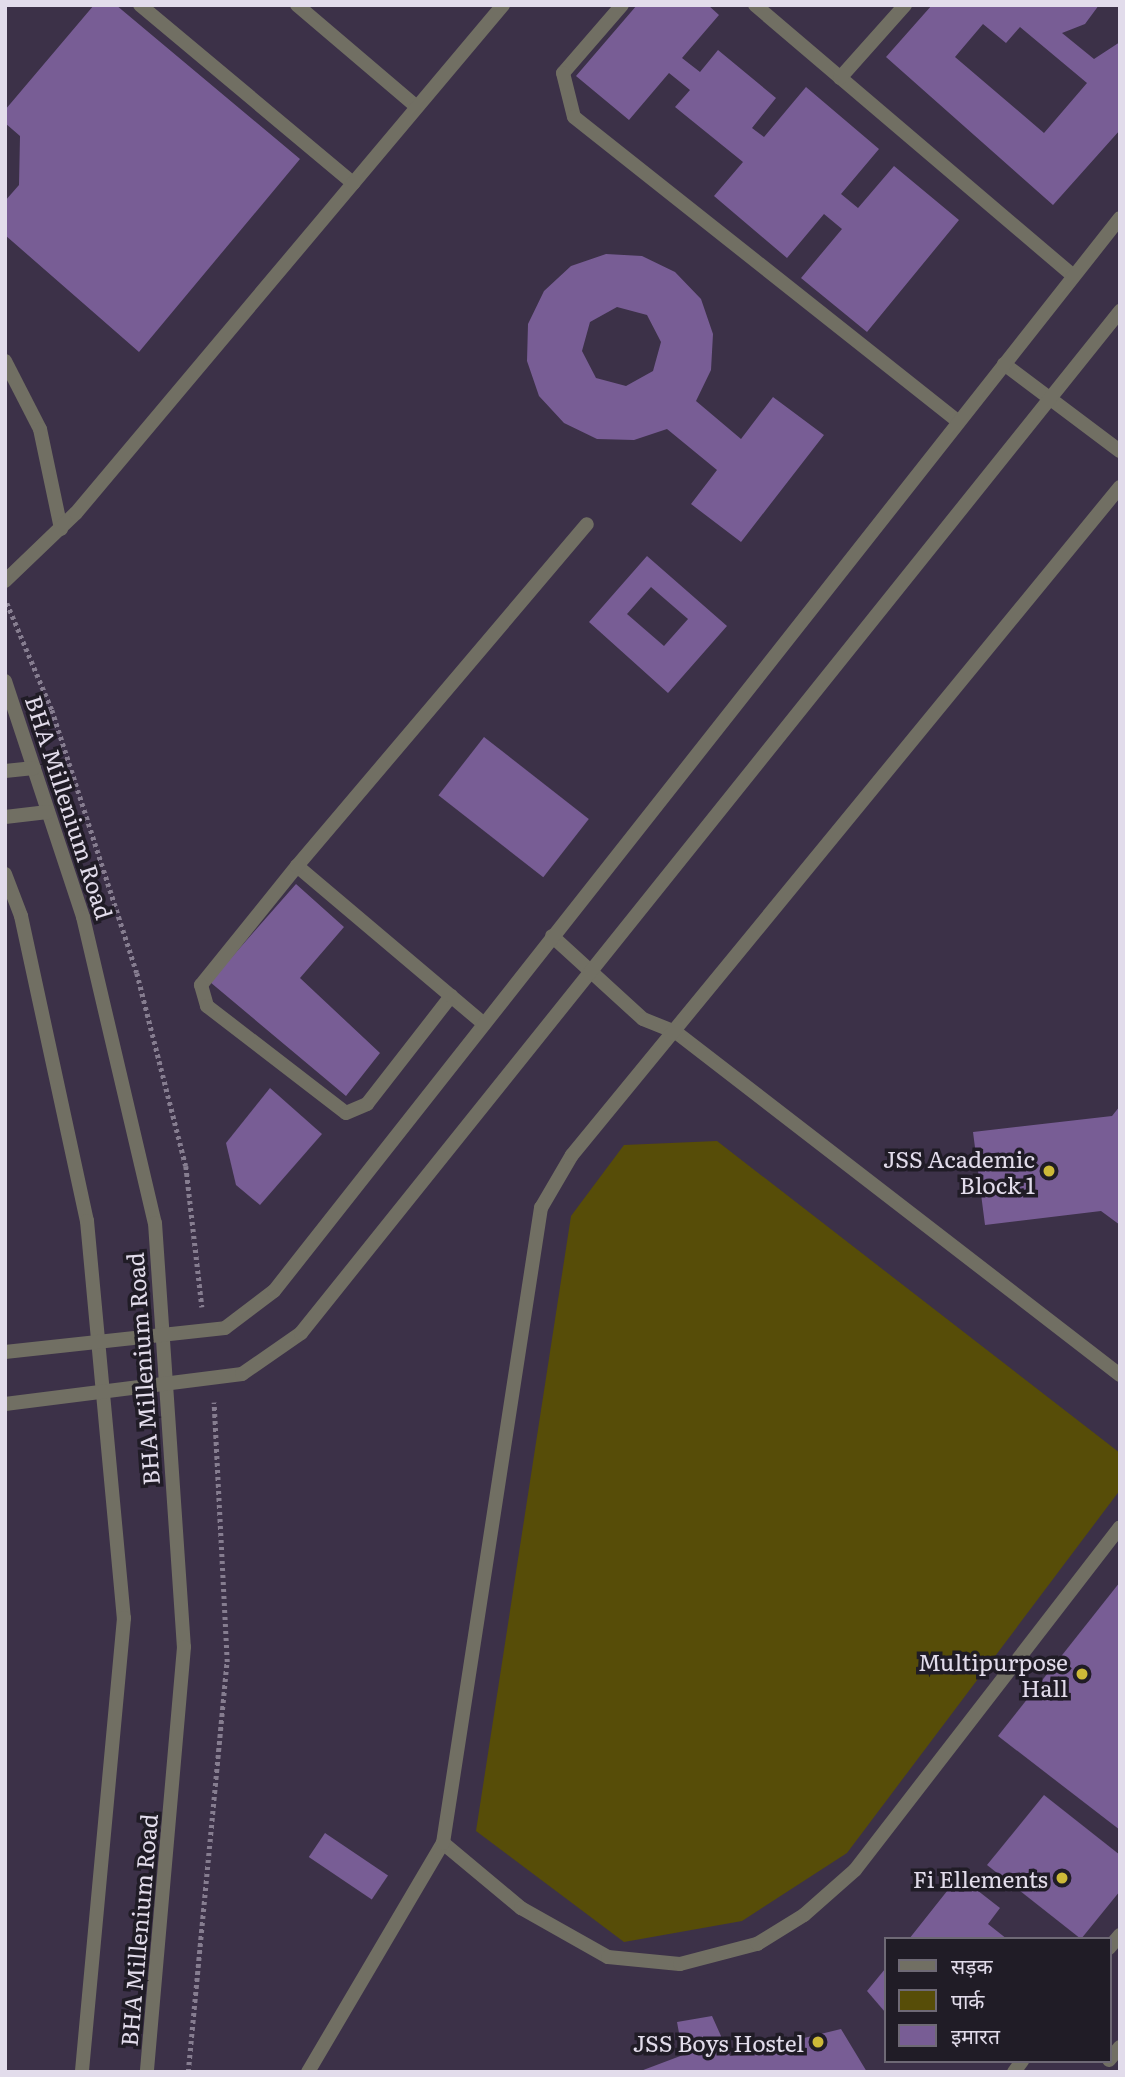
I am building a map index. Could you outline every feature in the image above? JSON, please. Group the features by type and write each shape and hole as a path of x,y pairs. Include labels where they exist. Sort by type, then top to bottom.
{"street":[{"path":"141,5 353,183"},
{"path":"297,5 417,107"},
{"path":"5,581 61,529 503,5"},
{"path":"622,5 563,73 574,117 958,421"},
{"path":"755,5 1073,276"},
{"path":"840,78 905,5"},
{"path":"5,1352 98,1341 165,1337 225,1328 274,1291 1120,218"},
{"path":"5,1404 242,1374 301,1333 1120,312"},
{"path":"5,361 40,429 61,529"},
{"path":"1004,364 1047,400 1120,451"},
{"path":"308,2072 443,1843 541,1208 572,1155 677,1033 1120,487"},
{"path":"451,996 367,1104 346,1113 207,1006 201,985 297,866 587,524"},
{"name":"BHA Millenium Road","path":"5,681 83,917 155,1223 165,1337 184,1647 147,2072"},
{"path":"5,771 33,768"},
{"path":"5,817 48,812"},
{"path":"297,866 484,1024"},
{"name":"BHA Millenium Road","path":"5,874 22,916 87,1221 124,1618 82,2072"},
{"path":"552,936 593,968 643,1019 677,1033 1120,1375"},
{"path":"443,1843 522,1908 608,1957 680,1964 757,1944 804,1915 855,1870 1120,1527"}],"path":[{"path":"5,599 52,710 137,973 186,1166 204,1331"},
{"path":"188,2072 227,1662 213,1378"}],"green space":[{"path":"717,1141 1120,1453 1120,1490 847,1853 742,1921 624,1942 476,1831 571,1216 624,1145"}],"building":[{"path":"94,5 116,5 300,159 139,352 5,235 5,201 19,185 20,136 5,123 5,110"},
{"path":"637,5 708,5 719,15 682,58 700,72 718,50 776,98 752,128 764,137 806,87 879,149 841,194 858,208 894,166 959,220 867,332 801,278 842,229 824,214 787,258 714,196 743,162 675,107 690,90 669,73 629,120 576,76"},
{"path":"932,5 1099,5 1085,24 1062,33 1094,59 1120,42 1120,130 1053,205 886,57","holes":["983,24 1006,43 1020,27 1087,83 1044,133 955,57"]},
{"path":"606,254 642,256 675,272 701,299 713,334 711,370 696,401 741,439 773,397 824,435 741,542 691,504 717,470 667,429 634,440 597,439 564,423 539,396 527,361 528,324 544,291 571,266","holes":["617,307 647,315 661,342 653,371 626,386 596,378 582,351 590,322"]},
{"path":"647,556 727,626 668,693 589,622","holes":["651,587 688,619 664,646 627,614"]},
{"path":"484,737 589,819 543,877 438,795"},
{"path":"296,884 344,927 300,978 380,1053 346,1096 210,982"},
{"path":"270,1088 322,1134 260,1205 236,1185 226,1143"},
{"name":"JSS Academic Block 1","path":"1120,1106 1120,1225 1101,1211 985,1225 973,1132 1112,1116"},
{"name":"Multipurpose Hall","path":"1120,1582 1120,1830 998,1736"},
{"name":"Fi Ellements","path":"1044,1795 1120,1855 1120,1891 1083,1937 1078,1937 987,1865"},
{"path":"325,1833 388,1875 372,1900 309,1857"},
{"path":"959,1876 1000,1908 988,1924 1004,1937 911,1937"},
{"path":"884,1970 884,2011 867,1991"},
{"name":"JSS Boys Hostel","path":"712,2016 730,2056 841,2029 867,2072 638,2072 683,2055 677,2022"}],"place":[{"name":"JSS Academic Block 1","path":"1049,1171"},
{"name":"Multipurpose Hall","path":"1082,1674"},
{"name":"Fi Ellements","path":"1062,1878"},
{"name":"JSS Boys Hostel","path":"818,2042"}]}
